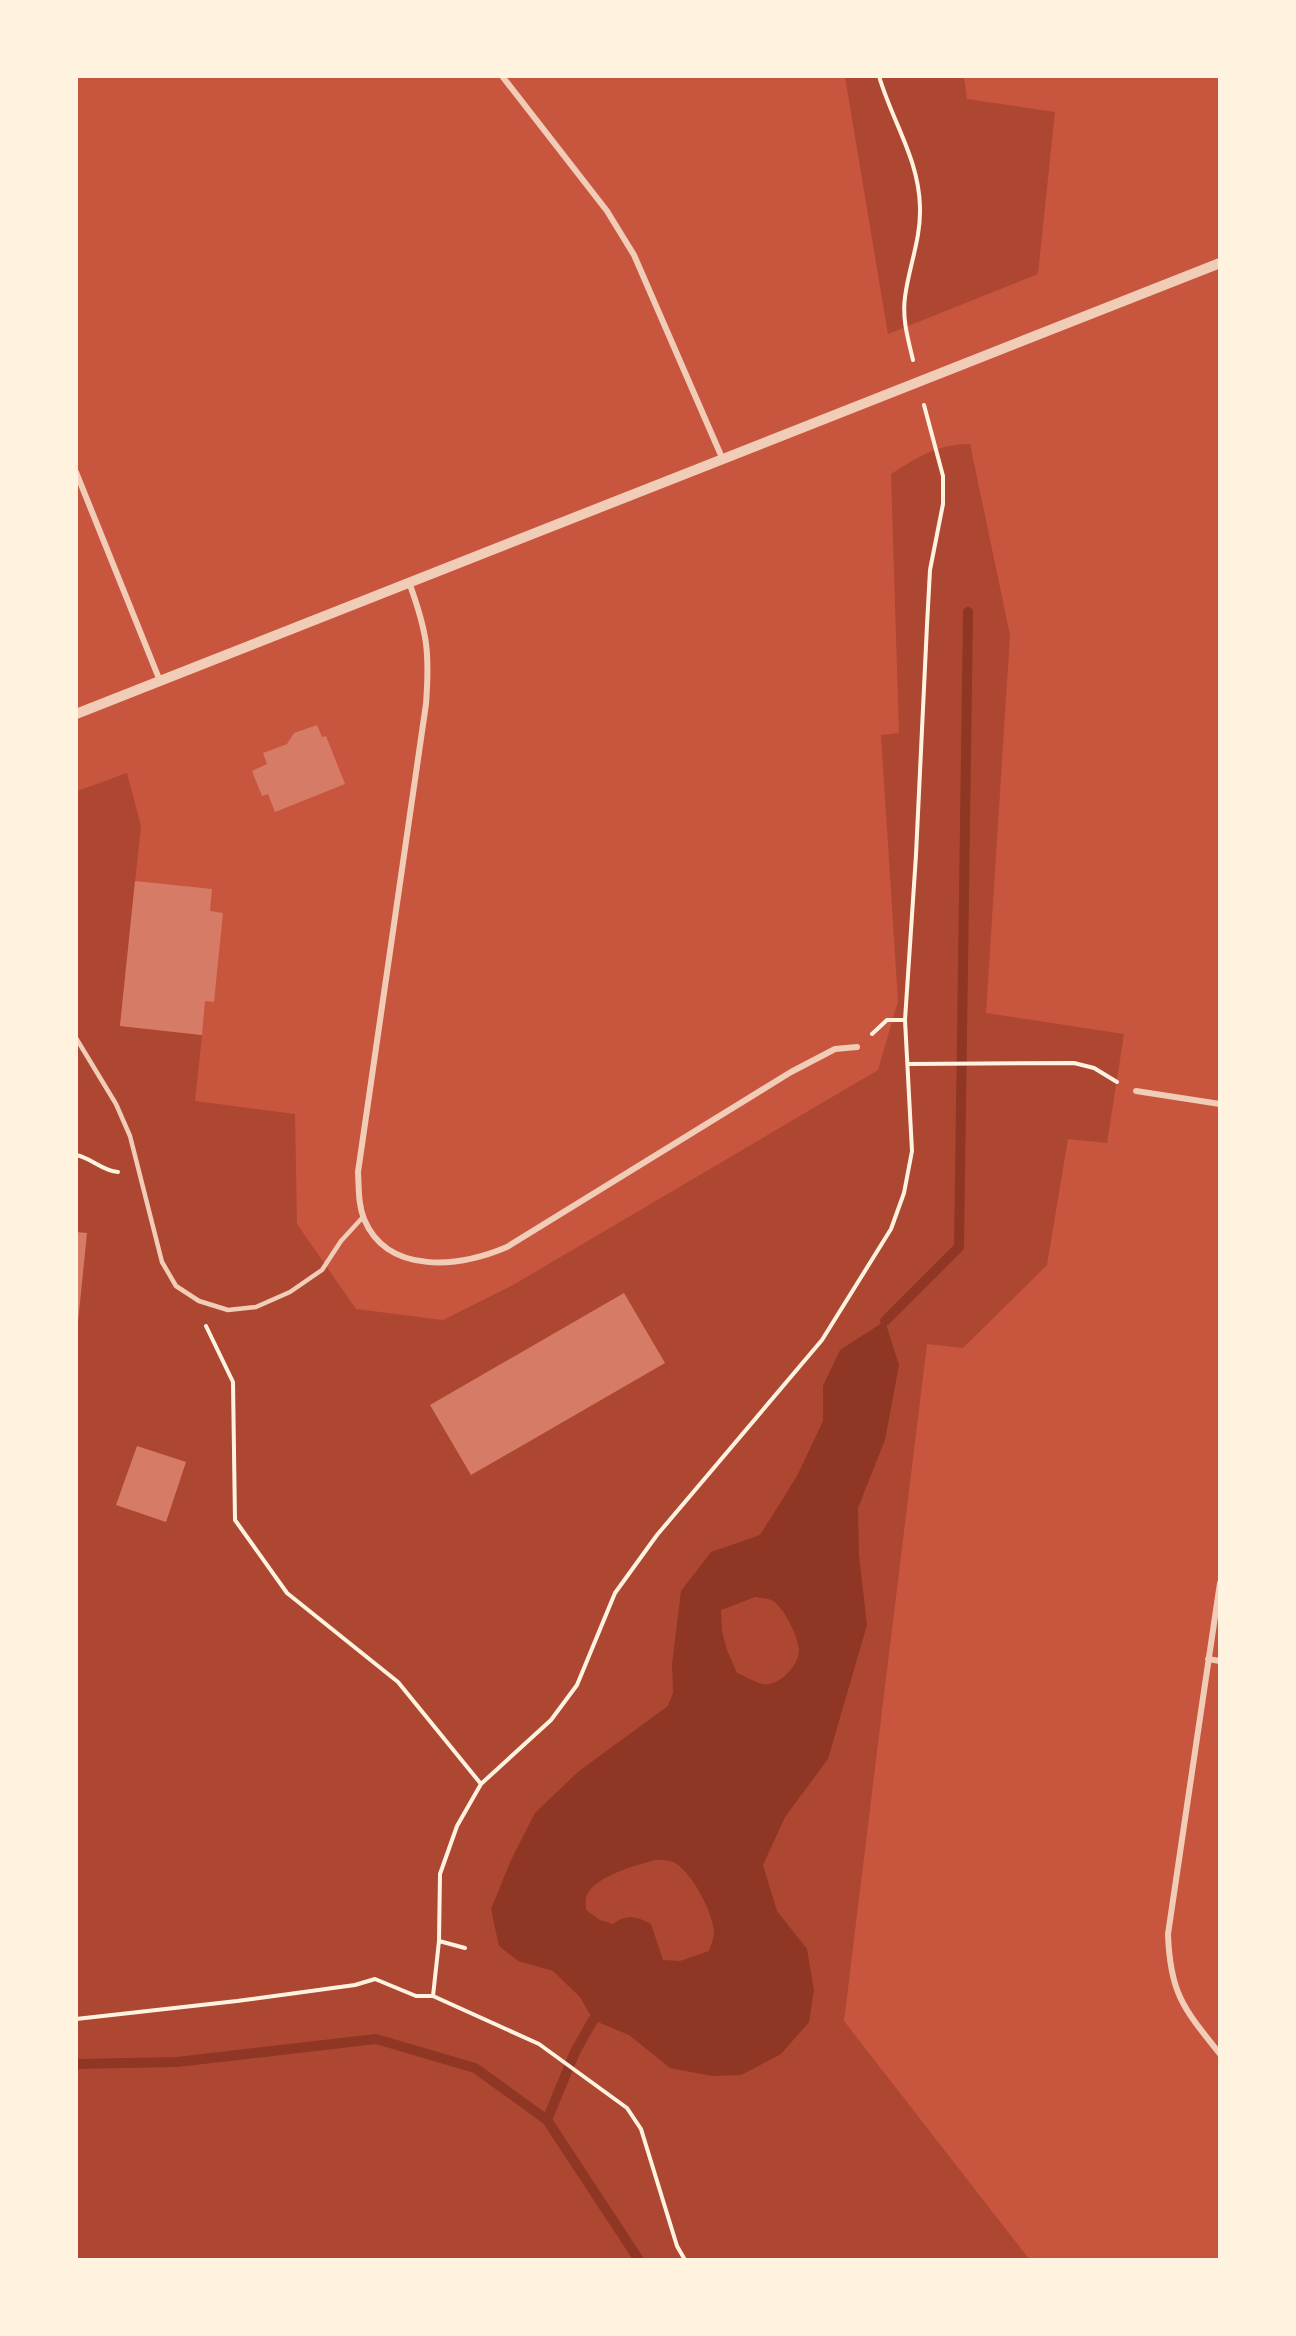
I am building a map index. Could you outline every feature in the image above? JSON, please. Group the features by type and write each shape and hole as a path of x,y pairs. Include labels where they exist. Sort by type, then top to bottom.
{"street":[{"path":"502,76 607,211 634,255 723,460"},
{"path":"76,714 1220,263"},
{"path":"76,472 160,682"},
{"path":"409,582 427,637 430,657 427,692 358,1172 363,1217 371,1232 385,1248 404,1257 433,1263 457,1263 483,1257 507,1247 808,1062 835,1049 857,1047"},
{"path":"1136,1091 1220,1104"},
{"path":"1220,1583 1171,1905 1169,1960 1175,1992 1184,2009 1220,2054"},
{"path":"1208,1659 1220,1661"}],"lane":[{"path":"76,1038 116,1104 130,1136 162,1263 176,1286 199,1300 228,1310 256,1307 290,1292 322,1270 341,1241 363,1217"}],"path":[{"path":"879,76 910,150 920,205 919,240 904,305 905,328 911,353"},
{"path":"433,1996 439,1941 440,1874 457,1826 481,1784 551,1720 577,1685 615,1593 657,1535 822,1340 891,1229 904,1193 912,1151 905,1020 930,570 943,504 943,476 926,410"},
{"path":"857,1047 887,1020 905,1020"},
{"path":"909,1064 922,1066 1074,1062 1094,1068 1136,1091"},
{"path":"76,1155 83,1156 108,1172 140,1174"},
{"path":"199,1300 208,1333 233,1382 235,1520 287,1593 398,1682 481,1784"},
{"path":"439,1941 465,1948"},
{"path":"76,2019 237,2001 355,1985 375,1979 416,1996 433,1996 539,2044 627,2108 641,2129 677,2246 685,2259"}],"shaded area":[{"path":"845,77 964,77 967,99 1055,112 1038,274 888,334"},
{"path":"970,444 1010,635 986,1013 1124,1034 1107,1143 1068,1139 1047,1265 963,1348 927,1344 844,2021 1029,2259 77,2260 77,791 127,773 141,826 120,1026 202,1035 195,1101 295,1114 297,1224 356,1309 443,1320 513,1285 878,1070 898,1001 881,735 899,733 891,474 937,449"},
{"path":"885,1321 899,1365 885,1440 858,1508 859,1555 867,1625 828,1759 785,1817 763,1865 777,1911 807,1949 814,1990 809,2022 781,2054 741,2075 712,2076 670,2068 629,2035 593,2020 580,1997 553,1971 518,1961 499,1946 491,1909 511,1860 535,1813 579,1771 668,1706 673,1693 672,1664 681,1591 711,1552 760,1535 797,1476 823,1421 823,1386 840,1350","holes":["755,1597 771,1600 782,1610 793,1630 799,1649 796,1662 787,1674 769,1684 757,1682 737,1673 722,1631 721,1610","655,1860 676,1863 696,1886 713,1924 714,1934 709,1951 680,1961 663,1960 651,1924 631,1917 613,1924 600,1920 586,1910 587,1895 598,1882 617,1872"]}],"building":[{"path":"317,725 322,737 326,736 345,784 275,812 268,794 262,796 252,771 267,764 263,753 287,744 294,733"},
{"path":"135,881 212,889 210,911 223,913 214,1002 205,1001 202,1035 120,1026"},
{"path":"76,1232 87,1233 78,1322 76,1322"},
{"path":"624,1293 665,1363 471,1475 430,1405"},
{"path":"137,1446 186,1462 166,1522 116,1505"}],"waterway":[{"path":"885,1321 959,1247 968,612"},
{"path":"547,2120 575,2052 593,2020"},
{"path":"76,2064 177,2062 376,2039 475,2068 547,2120 639,2260"}]}
